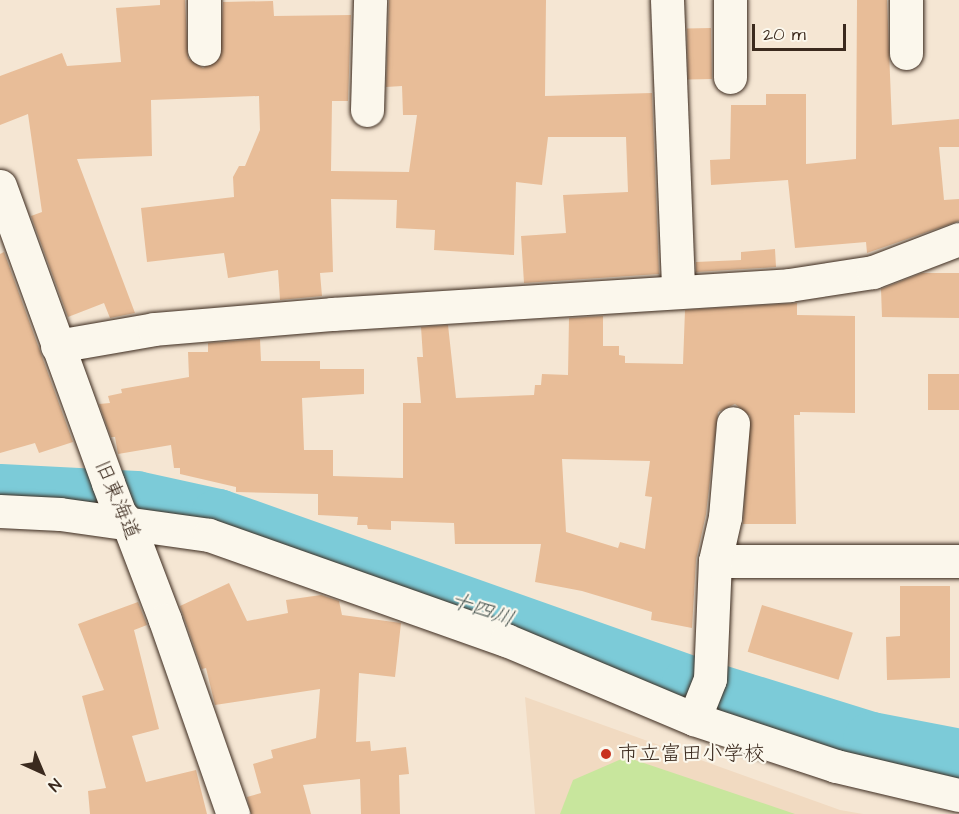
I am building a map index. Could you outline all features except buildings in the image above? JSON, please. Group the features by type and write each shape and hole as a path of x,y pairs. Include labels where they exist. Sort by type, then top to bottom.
{"street":[{"path":"204,0 204,49"},
{"path":"367,110 370,0"},
{"path":"667,0 678,291"},
{"path":"730,0 730,77"},
{"path":"906,0 906,52"},
{"name":"旧東海道","path":"0,186 8,230 57,346 108,483 124,519 232,814"},
{"path":"57,346 154,329 321,315 789,285 873,272 959,239"},
{"path":"701,702 715,561 725,517 734,423"},
{"path":"0,511 124,519 210,534 506,640 701,702 836,766 959,795"},
{"path":"715,561 959,561"}],"shaded area":[{"name":"市立富田小学校","path":"525,697 840,810 863,814 535,814"}],"green space":[{"path":"626,757 795,814 560,814 573,780"}],"waterway":[{"name":"十四川","path":"0,492 136,499 218,517 690,684 871,740 959,757"}],"place":[{"name":"市立富田小学校","path":"606,754"}]}
